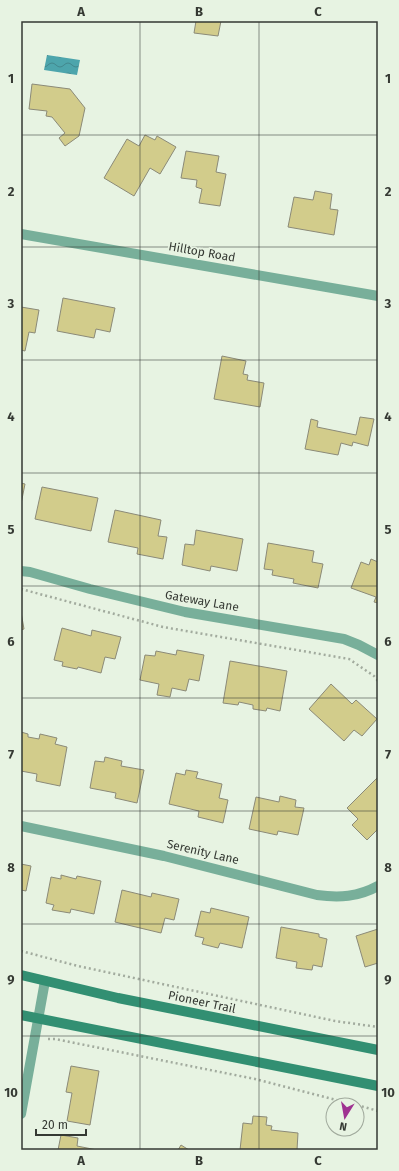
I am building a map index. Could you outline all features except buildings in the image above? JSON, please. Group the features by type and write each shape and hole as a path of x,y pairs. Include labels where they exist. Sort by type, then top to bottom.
{"main road":[{"name":"Pioneer Trail","path":"21,975 133,1001 378,1050"},
{"path":"21,1015 378,1086"}],"street":[{"name":"Hilltop Road","path":"21,234 378,296"},
{"name":"Gateway Lane","path":"21,571 30,572 97,591 185,612 344,639 378,655"},
{"name":"Serenity Lane","path":"21,826 171,858 317,895 336,897 354,895 372,890 378,886"},
{"path":"21,1114 45,981"}],"path":[{"path":"21,588 163,627 349,659 374,676 378,681"},
{"path":"21,951 78,966 319,1017 378,1027"},
{"path":"34,1038 55,1039 254,1079 325,1097"},
{"path":"365,1107 378,1111"}],"water":[{"path":"47,55 80,60 77,75 44,70"}]}
